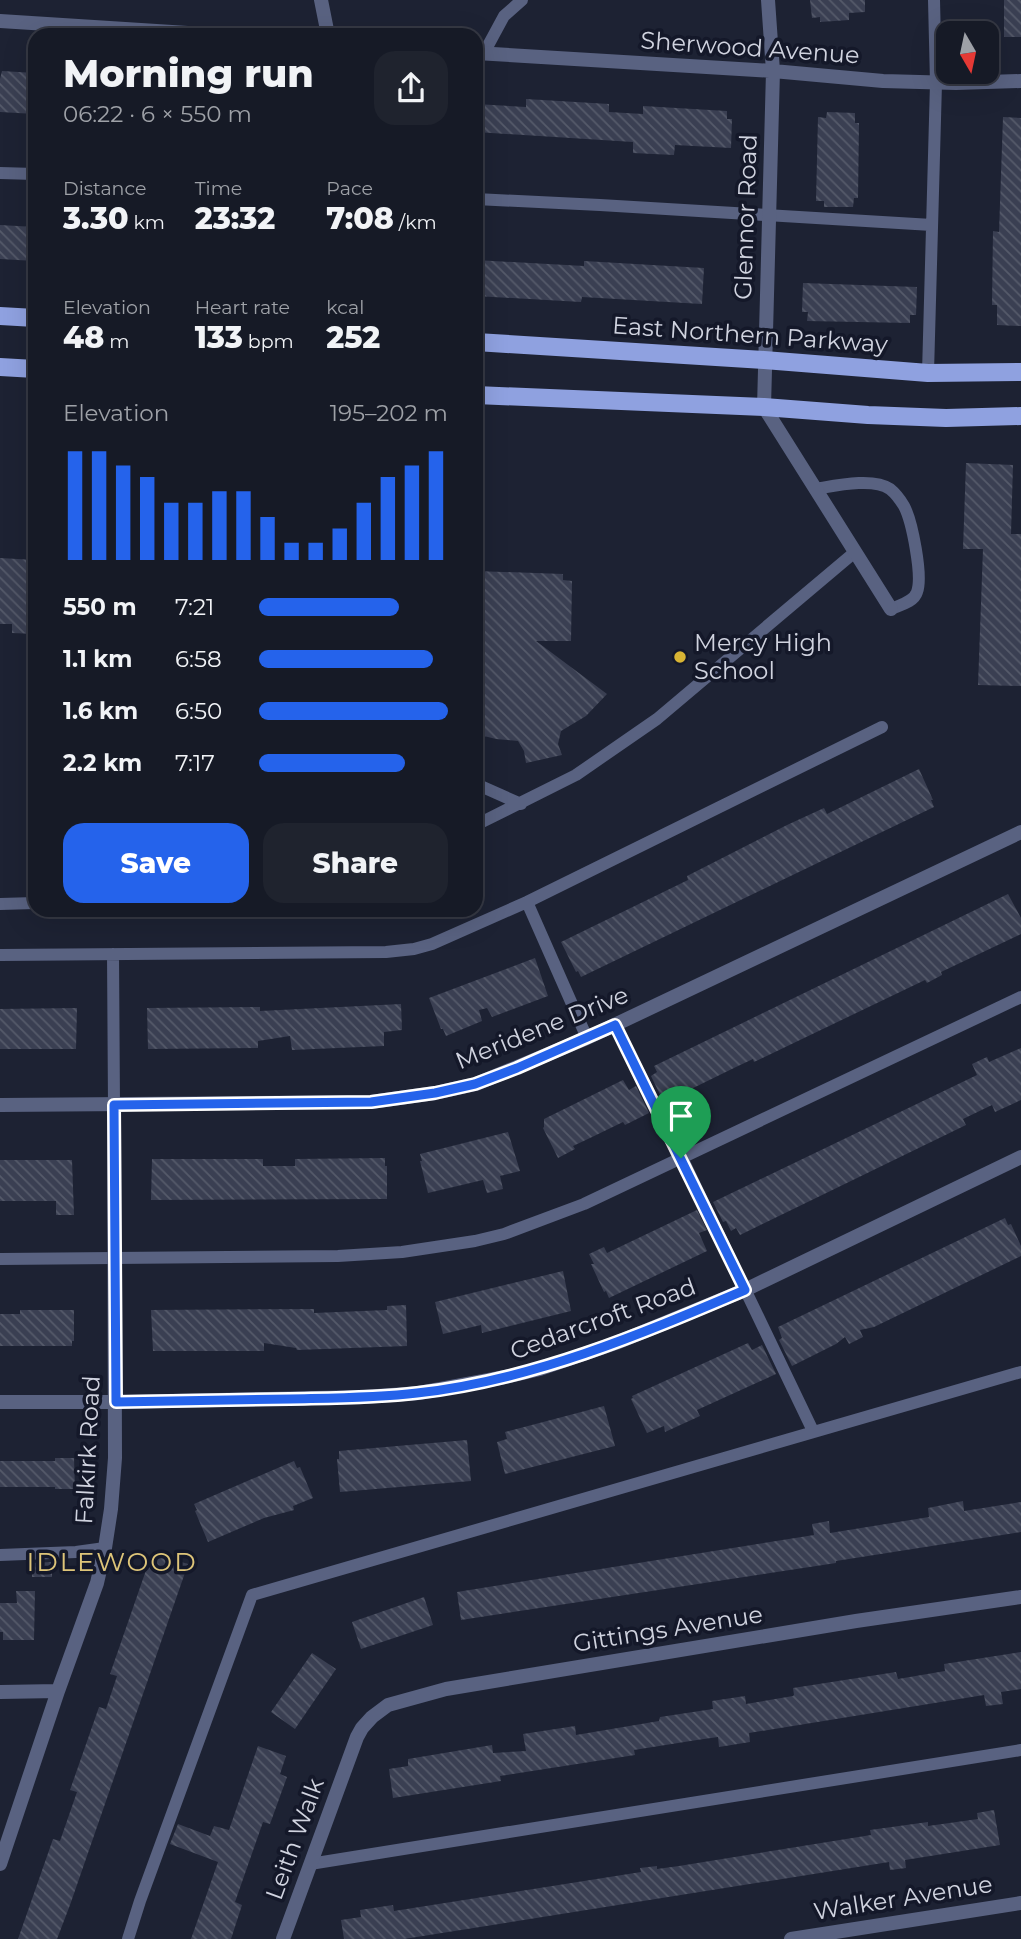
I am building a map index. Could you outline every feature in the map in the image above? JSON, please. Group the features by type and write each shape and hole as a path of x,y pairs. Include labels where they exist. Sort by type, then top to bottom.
{"main road":[{"path":"0,316 28,318"},
{"name":"East Northern Parkway","path":"483,342 928,373 1021,372"},
{"path":"0,366 28,368"},
{"path":"483,395 933,417 1021,416"}],"street":[{"path":"321,0 327,28"},
{"name":"Glennor Road","path":"764,407 773,71 768,0"},
{"path":"0,22 101,28"},
{"name":"Sherwood Avenue","path":"483,53 936,83"},
{"name":"Sherwood Avenue","path":"999,82 1021,81"},
{"path":"764,407 891,609"},
{"name":"Meridene Drive","path":"0,1105 371,1102 475,1084 587,1038 1021,832"},
{"name":"Falkirk Road","path":"0,1864 5,1836 97,1583 105,1549 115,1458 114,1105"},
{"name":"Cedarcroft Road","path":"0,1402 364,1397 419,1393 540,1369 653,1329 745,1290 1021,1157"},
{"name":"Gittings Avenue","path":"350,1755 362,1728 380,1711 388,1705 412,1697 446,1689 843,1623 1021,1597"},
{"path":"0,1692 58,1691"},
{"name":"Leith Walk","path":"283,1939 350,1755"},
{"name":"Walker Avenue","path":"791,1939 1021,1903"}],"lane":[{"path":"483,48 504,16 522,0"},
{"path":"928,373 936,83 934,0"},
{"path":"0,173 28,174"},
{"path":"483,199 932,225"},
{"path":"815,489 870,483 890,488 905,507 916,545 917,593 909,601 891,609"},
{"path":"483,822 576,775 657,719 855,552"},
{"path":"0,955 386,951 432,944 527,902 882,727"},
{"path":"483,787 521,804"},
{"path":"527,902 587,1038"},
{"path":"0,904 28,903"},
{"path":"113,954 114,1105"},
{"path":"0,1259 338,1256 402,1252 475,1241 517,1229 584,1204 1021,998"},
{"path":"615,1025 813,1431"},
{"path":"128,1939 252,1595 1021,1372"},
{"path":"0,1555 105,1549"},
{"path":"310,1864 1021,1750"}],"building":[{"path":"810,0 865,0 865,12 849,13 849,20 820,22 820,17 812,18"},
{"path":"1004,0 1021,0 1021,37 1004,37"},
{"path":"2,71 28,73 28,114 0,112"},
{"path":"526,99 609,104 609,112 643,114 643,106 727,111 727,119 732,119 731,148 675,145 674,155 633,153 633,142 483,132 483,104 526,107"},
{"path":"827,112 855,113 855,123 859,123 858,198 854,198 853,207 824,207 824,201 816,201 818,117 826,118"},
{"path":"1003,117 1021,118 1021,326 997,325 997,305 992,305 993,231 999,232"},
{"path":"0,225 28,227 28,261 0,259"},
{"path":"483,260 584,266 584,261 704,268 702,304 582,297 581,302 483,296"},
{"path":"803,283 917,287 916,315 910,315 910,323 807,321 808,312 802,312"},
{"path":"966,463 1013,465 1011,534 1021,534 1021,686 978,685 983,549 963,549"},
{"path":"0,558 28,560 28,634 12,633 12,624 0,624"},
{"path":"483,571 563,574 563,580 572,581 571,641 536,641 607,694 586,716 561,731 558,744 562,755 526,763 524,751 518,741 483,736"},
{"path":"919,769 934,807 581,977 578,971 576,972 561,942 688,880 687,876 787,825 824,808 827,814"},
{"path":"1008,894 1021,918 1021,934 941,972 942,975 927,983 925,980 754,1062 753,1059 736,1067 665,1105 651,1076 657,1072 654,1066"},
{"path":"535,958 548,996 492,1017 487,1008 479,1010 482,1021 446,1036 429,998"},
{"path":"401,1004 402,1030 384,1032 384,1046 292,1050 290,1036 258,1041 258,1048 148,1049 147,1008 260,1007 260,1011"},
{"path":"77,1008 76,1049 0,1049 0,1009"},
{"path":"1021,1048 1021,1100 995,1112 992,1105 963,1119 966,1125 740,1235 736,1228 731,1231 726,1221 723,1222 713,1202 977,1075 972,1064 987,1057 989,1062"},
{"path":"623,1080 629,1090 636,1086 649,1113 625,1125 623,1122 573,1146 575,1149 558,1158 543,1128 544,1119"},
{"path":"508,1132 520,1171 500,1176 503,1189 487,1193 483,1180 428,1193 420,1154"},
{"path":"385,1158 387,1199 151,1200 152,1159 263,1159 263,1166 295,1166 295,1159"},
{"path":"0,1160 72,1160 74,1215 56,1215 56,1201 0,1201"},
{"path":"697,1210 707,1230 699,1233 707,1251 609,1298 591,1264 594,1264 589,1254 604,1247 607,1253"},
{"path":"1005,1218 1008,1225 1011,1224 1021,1246 1021,1256 874,1327 860,1330 863,1337 849,1344 845,1337 792,1366 779,1340 782,1338 778,1327"},
{"path":"563,1271 571,1311 482,1333 481,1325 443,1334 435,1302"},
{"path":"406,1305 407,1346 297,1350 264,1343 264,1351 153,1351 151,1310 314,1309 314,1313 387,1310 387,1306"},
{"path":"20,1310 74,1310 72,1346 0,1346 0,1314 20,1314"},
{"path":"748,1343 752,1350 762,1345 776,1374 697,1410 700,1416 665,1432 664,1426 647,1433 632,1396"},
{"path":"604,1406 615,1446 505,1474 497,1442 507,1439 505,1432"},
{"path":"467,1440 471,1481 340,1492 337,1459 339,1451"},
{"path":"55,1458 74,1458 75,1489 0,1487 0,1461 55,1461"},
{"path":"294,1461 297,1468 300,1467 313,1498 293,1506 294,1510 264,1518 208,1542 194,1504"},
{"path":"963,1501 964,1511 1021,1502 1021,1532 461,1620 457,1592 814,1535 812,1524 829,1521 830,1533 929,1517 928,1508"},
{"path":"152,1553 188,1564 70,1905 57,1939 18,1939 53,1839 60,1841 77,1792 70,1790 99,1707 106,1709 117,1676 110,1674"},
{"path":"52,1562 52,1577 32,1577 32,1563"},
{"path":"16,1591 35,1591 34,1640 3,1640 3,1632 0,1632 0,1603 17,1603"},
{"path":"424,1597 433,1625 361,1649 352,1622"},
{"path":"1021,1652 1021,1689 1001,1692 1003,1704 986,1706 984,1695 749,1733 750,1742 719,1747 718,1737 697,1740 634,1750 635,1755 500,1776 501,1781 393,1798 389,1769 408,1766 408,1759 492,1745 493,1753 526,1751 523,1734 575,1726 576,1735 713,1709 712,1701 745,1696 746,1704 793,1696 793,1688 896,1672 898,1679 945,1671 944,1664"},
{"path":"312,1653 336,1669 295,1729 271,1712"},
{"path":"258,1746 286,1756 280,1774 287,1777 270,1824 263,1822 235,1902 242,1905 231,1939 191,1939 218,1862 170,1844 178,1824 210,1836 214,1826 229,1830"},
{"path":"994,1810 1000,1845 905,1860 906,1868 890,1870 889,1862 404,1939 344,1939 341,1920 361,1917 360,1910 393,1905 394,1911 641,1872 640,1868 679,1866 871,1835 870,1830 978,1819 977,1813"}],"place":[{"name":"Mercy High School","path":"680,657"}],"district":[{"name":"IDLEWOOD","path":"112,1562"}],"route":[{"path":"615,1025 681,1158 745,1290 653,1329 540,1369 419,1393 364,1397 116,1402 114,1105 371,1102 435,1093 475,1084 615,1025"}]}
